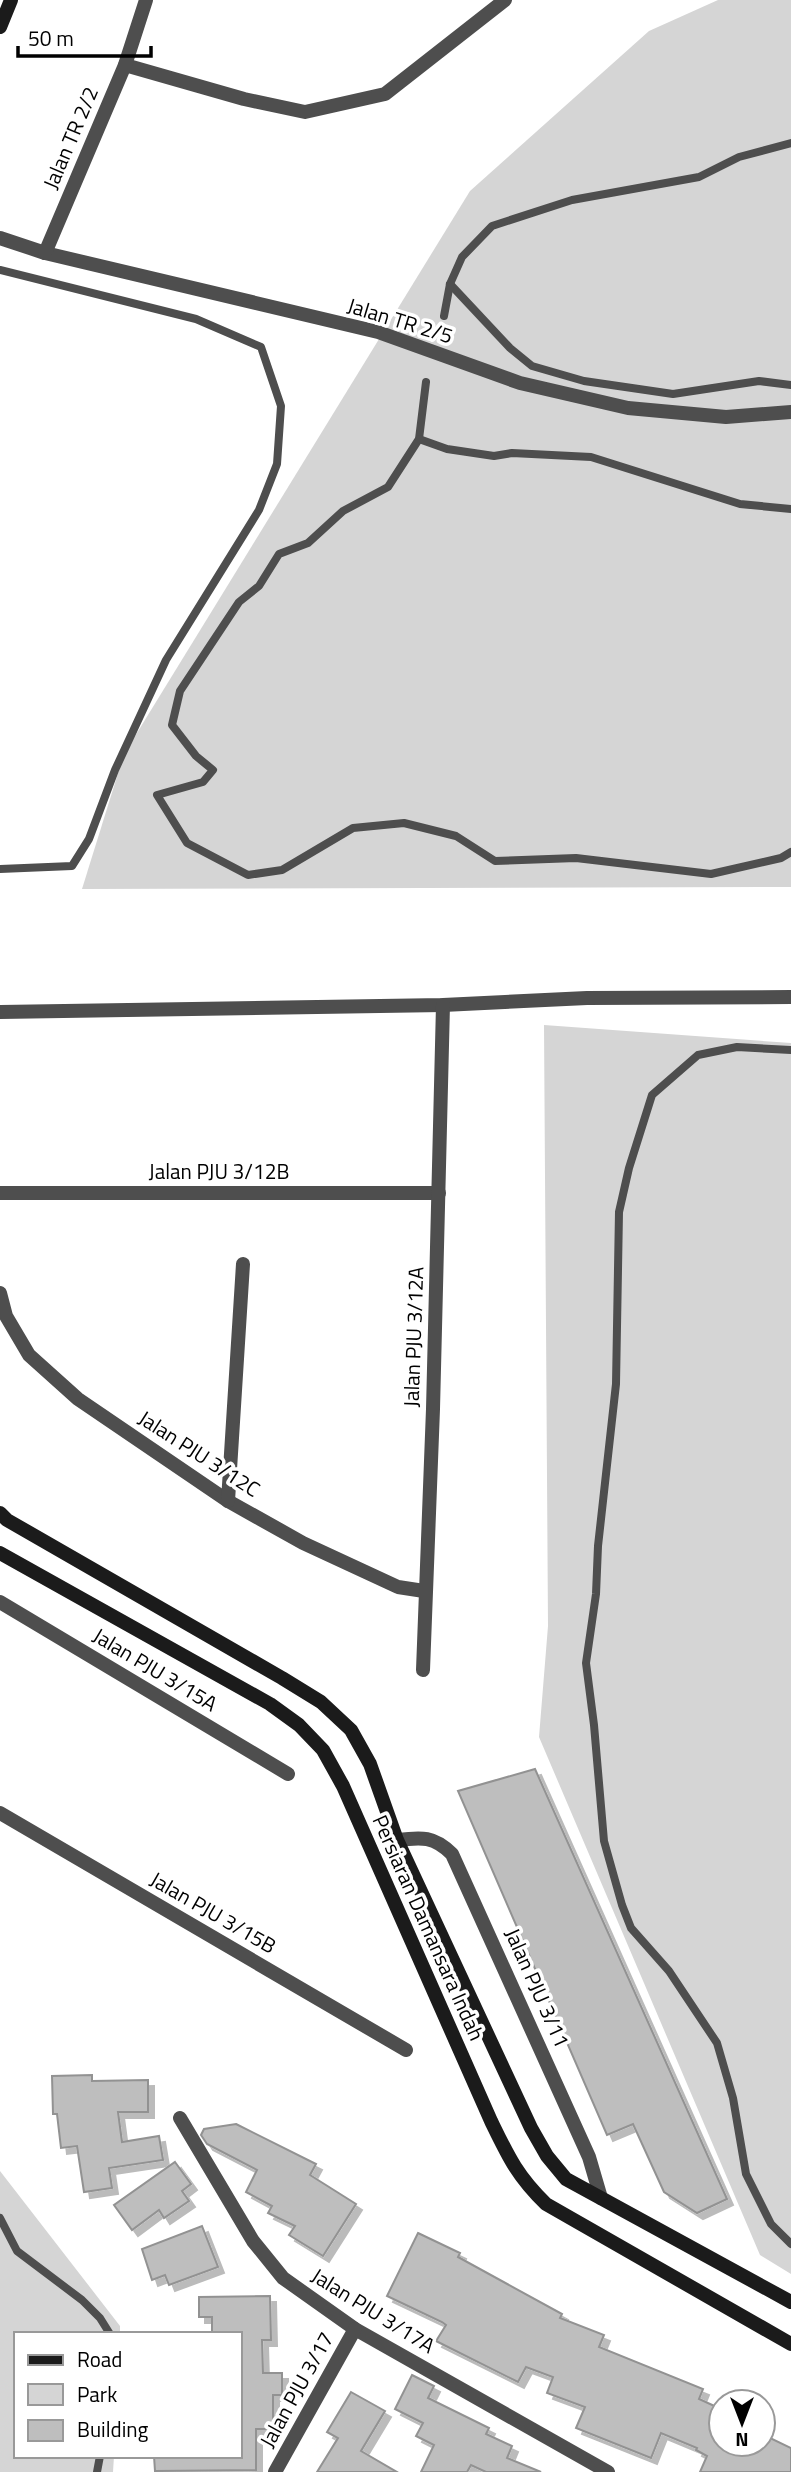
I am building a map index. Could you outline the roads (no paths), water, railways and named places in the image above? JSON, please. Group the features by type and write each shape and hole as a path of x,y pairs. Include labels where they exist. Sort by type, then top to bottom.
{"main road":[{"path":"0,27 11,0"},
{"name":"Persiaran Damansara Indah","path":"0,1514 321,1702 351,1730 363,1753 397,1840 531,2128 547,2156 566,2179 754,2281 791,2304"},
{"name":"Persiaran Damansara Indah","path":"0,1553 270,1704 299,1725 323,1750 342,1786 491,2120 512,2163 526,2184 546,2204 791,2344"}],"street":[{"name":"Jalan TR 2/2","path":"45,253 125,65 146,0"},
{"path":"125,65 244,99 305,112 385,94 505,0"},
{"name":"Jalan TR 2/5","path":"0,238 45,253 378,332 520,383 628,408 726,417 791,412"},
{"path":"0,1013 443,1005 587,999 791,997"},
{"name":"Jalan PJU 3/12A","path":"423,1670 433,1409 443,1005"},
{"name":"Jalan PJU 3/12B","path":"0,1193 439,1193"},
{"path":"228,1501 243,1264"},
{"name":"Jalan PJU 3/12C","path":"0,1293 6,1316 29,1355 78,1399 228,1501 303,1543 398,1587 424,1591"},
{"name":"Jalan PJU 3/15A","path":"0,1602 288,1774"},
{"name":"Jalan PJU 3/15B","path":"0,1813 406,2050"},
{"name":"Jalan PJU 3/11","path":"397,1840 428,1839 441,1843 452,1854 589,2157 601,2198"},
{"name":"Jalan PJU 3/17A","path":"180,2119 267,2260 283,2278 355,2329 608,2472"},
{"name":"Jalan PJU 3/17","path":"275,2472 355,2329"}],"lane":[{"path":"444,316 450,284 462,257 492,226 572,200 699,177 739,158 791,143"},
{"path":"0,270 196,319 261,347 281,406 277,464 259,510 166,660 114,770 89,839 72,866 0,869"},
{"path":"450,284 510,348 532,366 558,374 584,381 673,394 759,381 791,385"},
{"path":"426,382 418,439 388,486 343,511 308,542 279,554 260,586 239,602 180,691 172,725 196,755 213,770 203,782 157,795 187,844 248,875 282,870 353,828 404,823 456,836 495,861 576,858 711,874 781,858 791,852"},
{"path":"418,439 447,449 494,456 512,453 590,457 740,504 791,509"},
{"path":"791,1050 737,1047 698,1055 652,1095 629,1168 619,1212 616,1384 598,1546 596,1594 586,1663 604,1841 622,1905 631,1928 669,1971 718,2043 733,2098 746,2174 771,2224 791,2244"},
{"path":"0,2218 17,2251 82,2300 100,2318 109,2332"}]}
